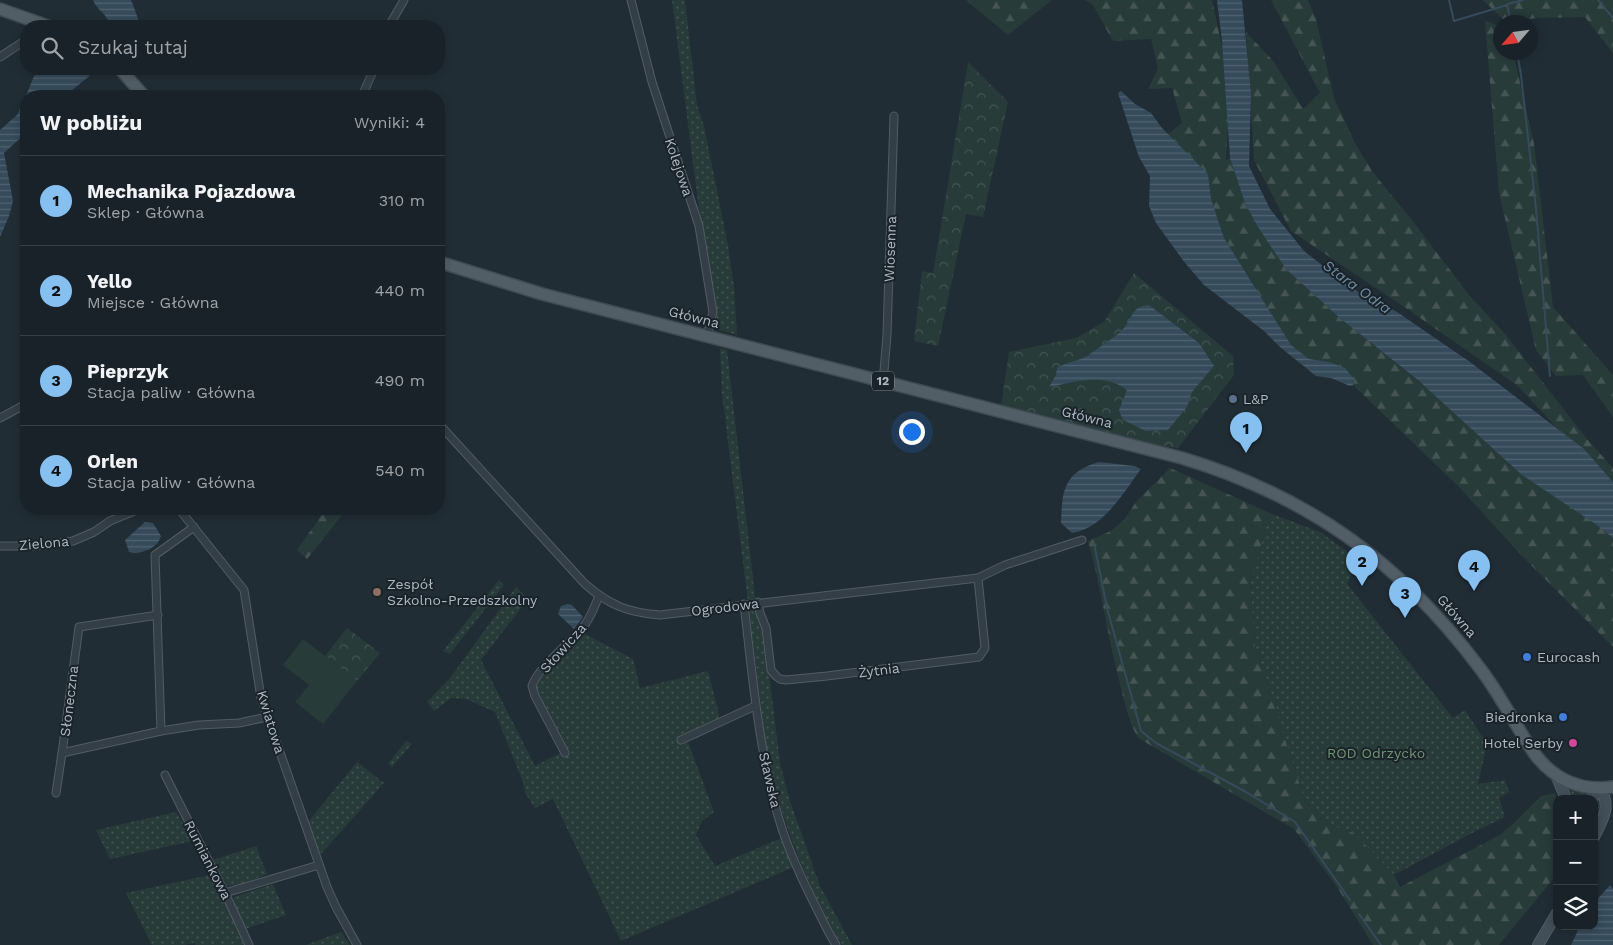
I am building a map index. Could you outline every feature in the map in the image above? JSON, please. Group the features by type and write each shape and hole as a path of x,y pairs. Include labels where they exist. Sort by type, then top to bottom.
{"main road":[{"path":"0,9 29,20"},
{"path":"125,75 139,90"},
{"name":"Główna","path":"445,264 533,291 1168,454 1211,466 1267,489 1321,518 1392,570 1436,615 1480,668 1535,754 1546,767 1556,775 1578,786 1607,788"},
{"path":"1556,775 1564,795"},
{"path":"1598,830 1610,808 1606,797 1607,788"},
{"path":"1538,945 1553,920"}],"street":[{"path":"392,20 404,0"},
{"name":"Kolejowa","path":"631,0 652,82 699,226 713,312 707,336"},
{"path":"0,57 20,44"},
{"path":"365,90 371,75"},
{"name":"Wiosenna","path":"882,380 887,326 894,116"},
{"path":"0,418 20,407"},
{"name":"Ogrodowa","path":"445,431 565,562 599,596 615,605 644,614 660,615 758,602 978,578 1005,565 1082,540"},
{"name":"Zielona","path":"0,546 35,546 73,541 124,515"},
{"name":"Kwiatowa","path":"184,515 244,590 261,698 267,717 319,865 336,907 357,945"},
{"path":"161,731 156,554 194,527"},
{"name":"Żytnia","path":"758,602 766,628 771,670 776,676 786,680 827,676 978,657 985,648 978,578"},
{"name":"Słowicza","path":"565,753 535,696 532,686 546,666 583,628 592,614 599,596"},
{"name":"Sławska","path":"744,604 760,739 783,830 806,886 836,945"},
{"name":"Słoneczna","path":"158,616 79,627 62,753 161,731 267,717"},
{"path":"681,740 756,706"},
{"path":"56,793 62,753"},
{"name":"Rumiankowa","path":"164,775 225,893 249,945"},
{"path":"225,893 319,865"}],"green space":[{"path":"672,0 685,0 697,105 704,126 728,245 734,287 737,335 717,329 700,217"},
{"path":"966,0 1052,0 1008,35"},
{"path":"1085,0 1212,0 1224,56 1229,111 1226,160 1230,158 1245,203 1286,269 1341,319 1613,538 1613,647 1522,556 1459,487 1353,385 1354,379 1329,362 1309,359 1291,345 1224,238 1211,199 1208,174 1168,134 1182,123 1172,88 1148,89 1158,68 1151,39 1113,41 1093,5"},
{"path":"1271,0 1308,0 1316,19 1334,98 1356,145 1375,175 1470,296 1506,335 1586,438 1613,468 1613,489 1518,386 1291,231 1254,160 1246,32 1274,62 1303,109 1320,93"},
{"path":"1483,0 1613,0 1613,53 1585,17 1538,18 1538,15 1499,15"},
{"path":"1485,21 1493,24 1493,60 1515,60 1534,143 1553,307 1613,375 1613,417 1583,375 1556,376 1536,350 1499,193"},
{"path":"968,62 1008,102 983,217 966,214 938,346 914,341 922,271 933,273"},
{"path":"1134,273 1233,356 1234,375 1178,448 1082,433 1000,413 1009,352 1076,338 1104,322"},
{"path":"720,348 727,350 757,614 763,624 780,763 789,798 820,886 852,945 842,945 839,941 804,870 783,813 767,754 722,394"},
{"path":"1170,468 1270,513 1250,584 1255,647 1305,801 1326,824 1354,833 1394,875 1400,887 1500,835 1541,796 1555,793 1555,795 1553,795 1553,879 1499,945 1373,945 1337,887 1294,829 1138,738 1129,717 1123,695 1088,541 1111,531 1124,520 1136,502"},
{"name":"ROD Odrzycko","path":"1270,513 1322,533 1358,560 1347,584 1453,718 1465,710 1487,744 1478,784 1505,780 1509,792 1499,798 1505,817 1394,875 1354,833 1326,824 1305,801 1255,647 1250,584"},
{"path":"322,515 342,515 307,559 297,550"},
{"path":"499,580 504,585 450,654 443,651"},
{"path":"516,587 528,599 481,660 535,766 566,750 538,697 536,688 541,678 583,633 633,659 640,688 708,671 719,714 717,729 688,742 714,812 702,821 696,835 715,866 782,838 794,867 621,941 553,799 535,808 525,793 523,782 495,712 466,699 451,698 434,711 427,702 450,678"},
{"path":"347,628 380,653 357,681 325,656"},
{"path":"303,639 357,681 323,724 295,702 309,685 283,665"},
{"path":"406,741 412,744 392,767 388,764"},
{"path":"357,762 384,783 320,855 308,822"},
{"path":"1564,787 1589,795 1567,795"},
{"path":"1599,794 1603,803 1598,818"},
{"path":"176,812 193,841 110,859 96,830"},
{"path":"256,846 267,874 242,884 227,886 213,860"},
{"path":"210,875 222,896 244,945 196,945 194,943 184,945 152,945 126,893"},
{"path":"273,884 286,915 245,929 233,905 234,897"},
{"path":"341,932 350,945 306,945"}],"water":[{"path":"93,0 131,0 139,20 108,20"},
{"path":"1217,0 1242,0 1251,94 1249,166 1270,209 1304,251 1351,288 1397,312 1470,362 1584,449 1613,482 1613,538 1594,523 1522,475 1419,381 1341,319 1286,269 1258,227 1245,203 1230,158 1222,41"},
{"path":"91,75 72,90 28,90 34,76"},
{"path":"1121,91 1135,104 1151,113 1162,128 1208,174 1211,199 1224,238 1291,345 1309,359 1329,362 1345,368 1354,379 1353,385 1350,386 1331,378 1316,376 1280,347 1264,331 1204,285 1185,263 1156,223 1149,206 1150,176 1139,157 1118,93"},
{"path":"20,109 20,138 4,153 13,201 0,237 0,130 17,115"},
{"path":"1149,305 1199,343 1214,366 1192,392 1187,407 1168,430 1146,431 1123,420 1119,410 1127,390 1118,384 1109,381 1089,380 1049,387 1056,375 1057,368 1089,355 1121,331 1136,310"},
{"path":"1099,462 1134,466 1141,469 1120,498 1103,517 1083,530 1072,533 1061,523 1062,501 1067,484 1078,471"},
{"path":"145,522 153,523 161,536 159,540 148,550 134,553 129,552 125,540"},
{"path":"572,605 583,617 574,629 558,614 561,606"},
{"path":"1610,885 1613,889 1613,945 1571,945 1578,930 1598,930 1598,898"}],"waterway":[{"path":"1449,0 1454,21 1507,5 1509,15"},
{"path":"1508,4 1523,0"},
{"path":"1598,0 1613,18"},
{"path":"1518,60 1536,209 1550,376"},
{"path":"1094,543 1107,608 1141,731 1156,743 1246,792 1295,822 1350,900"},
{"path":"1359,914 1381,945"}],"place":[{"name":"L&P","path":"1233,399"},
{"name":"Mechanika Pojazdowa","path":"1246,453"},
{"name":"Yello","path":"1362,586"},
{"name":"Orlen","path":"1474,591"},
{"name":"Zespół Szkolno-Przedszkolny","path":"377,592"},
{"name":"Pieprzyk","path":"1405,618"},
{"name":"Eurocash","path":"1527,657"},
{"name":"Biedronka","path":"1563,717"},
{"name":"Hotel Serby","path":"1573,743"}],"water label":[{"name":"Stara Odra","path":"1357,287"}]}
